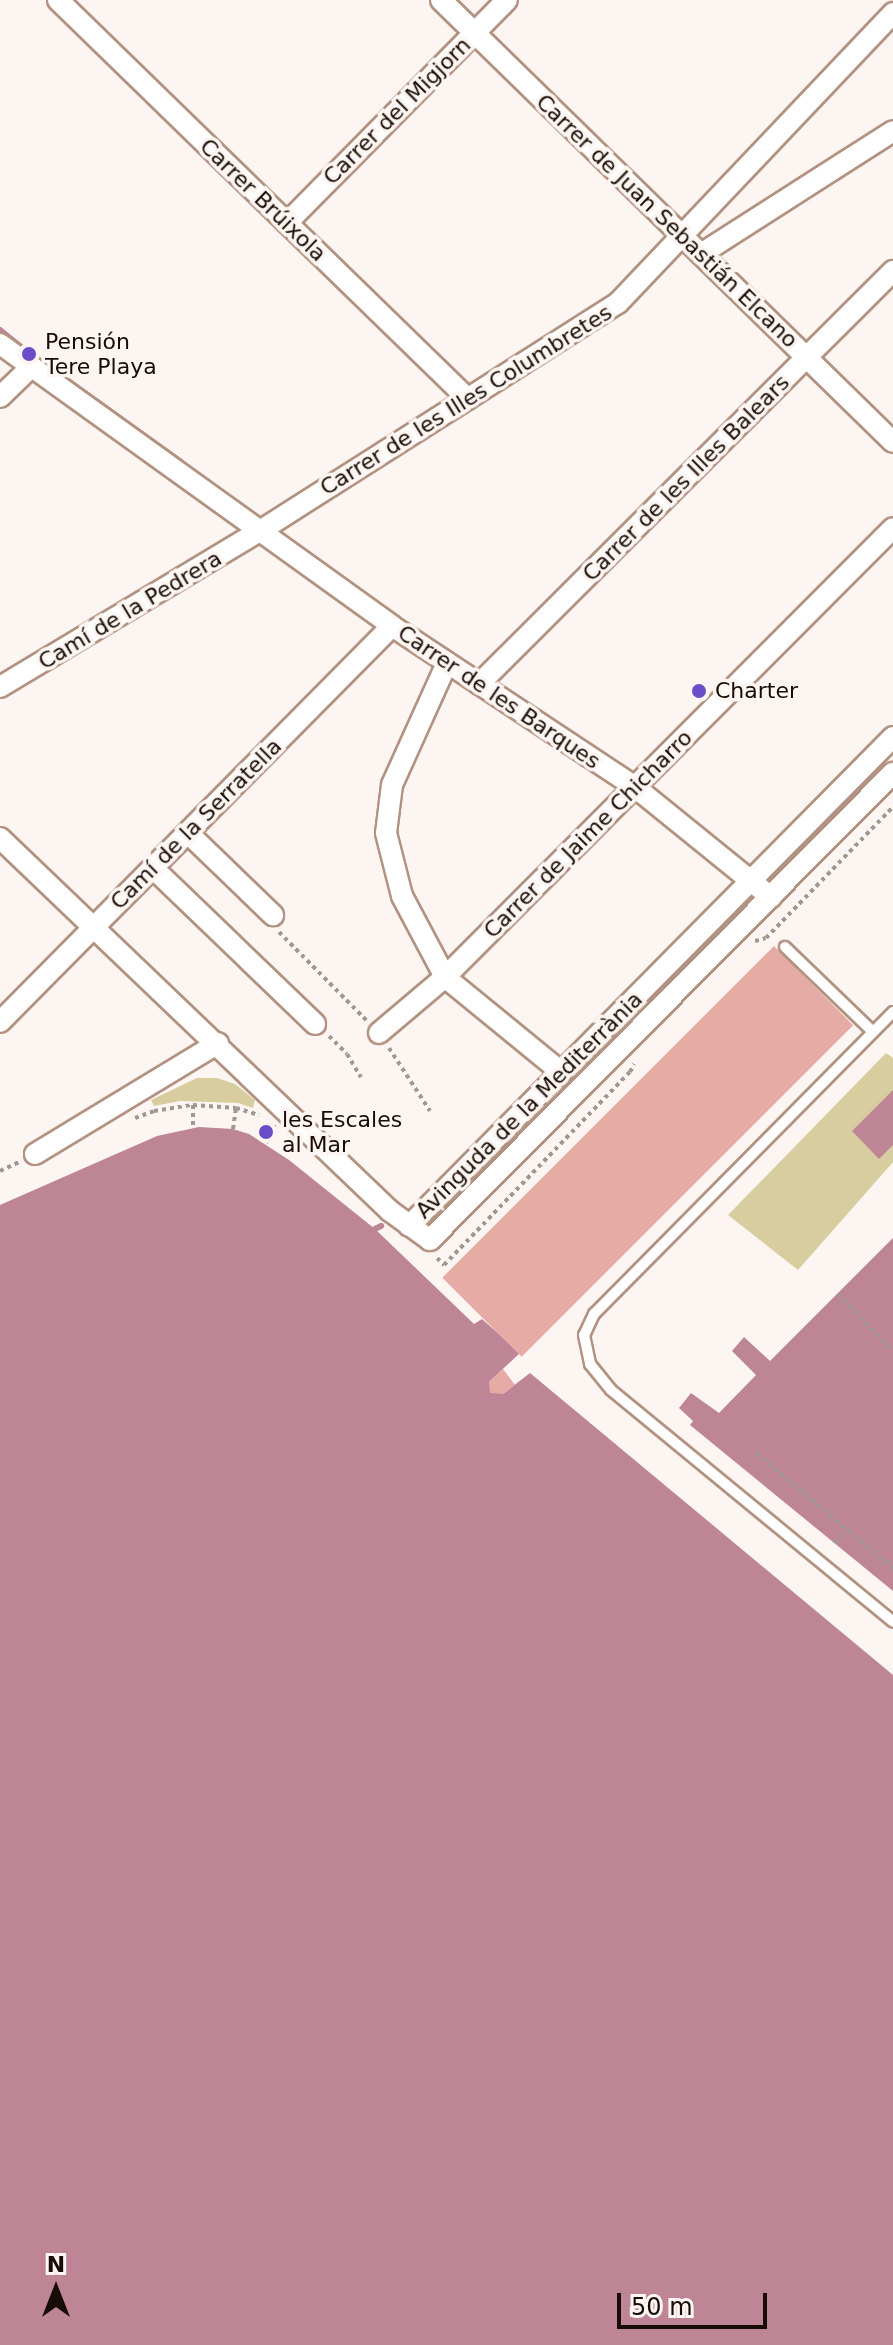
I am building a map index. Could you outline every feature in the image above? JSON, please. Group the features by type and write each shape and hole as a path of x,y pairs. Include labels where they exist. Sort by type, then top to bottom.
{"street":[{"name":"Carrer Brúixola","path":"58,0 468,399"},
{"name":"Carrer de Juan Sebastián Elcano","path":"441,0 893,442"},
{"name":"Carrer del Migjorn","path":"287,223 507,0"},
{"name":"Carrer de les Illes Columbretes","path":"260,531 618,303 684,237 893,13"},
{"path":"701,254 893,131"},
{"name":"Carrer de les Illes Balears","path":"479,684 893,271"},
{"name":"Carrer de les Barques","path":"0,344 392,626 635,787 771,897"},
{"path":"0,397 30,368"},
{"name":"Carrer de Jaime Chicharro","path":"379,1033 445,977 893,528"},
{"name":"Camí de la Pedrera","path":"0,687 260,531"},
{"name":"Camí de la Serratella","path":"0,1022 392,626"},
{"path":"447,663 392,785 386,833 402,896 445,977 561,1072"},
{"name":"Avinguda de la Mediterrània","path":"893,737 409,1226 430,1240 893,773"},
{"path":"189,834 273,915"},
{"path":"0,838 409,1226"},
{"path":"153,868 315,1024"},
{"path":"35,1154 218,1043"}],"lane":[{"path":"785,947 873,1032"},
{"path":"893,1012 594,1314 584,1335 590,1364 611,1390 893,1622"}],"path":[{"path":"273,915 269,921 379,1033 430,1111"},
{"path":"315,1024 347,1054 361,1077"},
{"path":"193,1105 193,1127"},
{"path":"129,1121 154,1111 193,1105 236,1108 262,1115"},
{"path":"233,1129 236,1108"},
{"path":"266,1143 276,1122 288,1130"},
{"path":"837,1294 893,1351"},
{"path":"756,1453 893,1568"},
{"path":"834,1543 846,1530"}],"shaded area":[{"path":"886,1053 893,1058 893,1162 798,1270 728,1215"},
{"path":"197,1078 217,1078 235,1084 255,1100 253,1108 238,1103 180,1101 154,1106 151,1100"},
{"path":"893,1090 893,1145 879,1159 852,1131"},
{"path":"199,1127 233,1129 249,1134 289,1160 375,1229 474,1324 482,1319 520,1353 489,1382 503,1394 530,1373 893,1675 893,2345 0,2345 0,1205 157,1136"},
{"path":"893,1238 893,1591 690,1425 693,1421 679,1408 691,1393 719,1413 756,1375 732,1351 744,1337 770,1361"}],"building":[{"path":"774,946 853,1025 522,1357 442,1278"},
{"path":"503,1369 515,1385 503,1394 490,1393 489,1382"}],"waterway":[{"path":"0,330 22,348"},
{"path":"57,373 181,462"},
{"path":"375,1229 381,1226"}],"place":[{"name":"Pensión Tere Playa","path":"29,354"},
{"name":"Charter","path":"699,691"},
{"name":"les Escales al Mar","path":"266,1132"}]}
